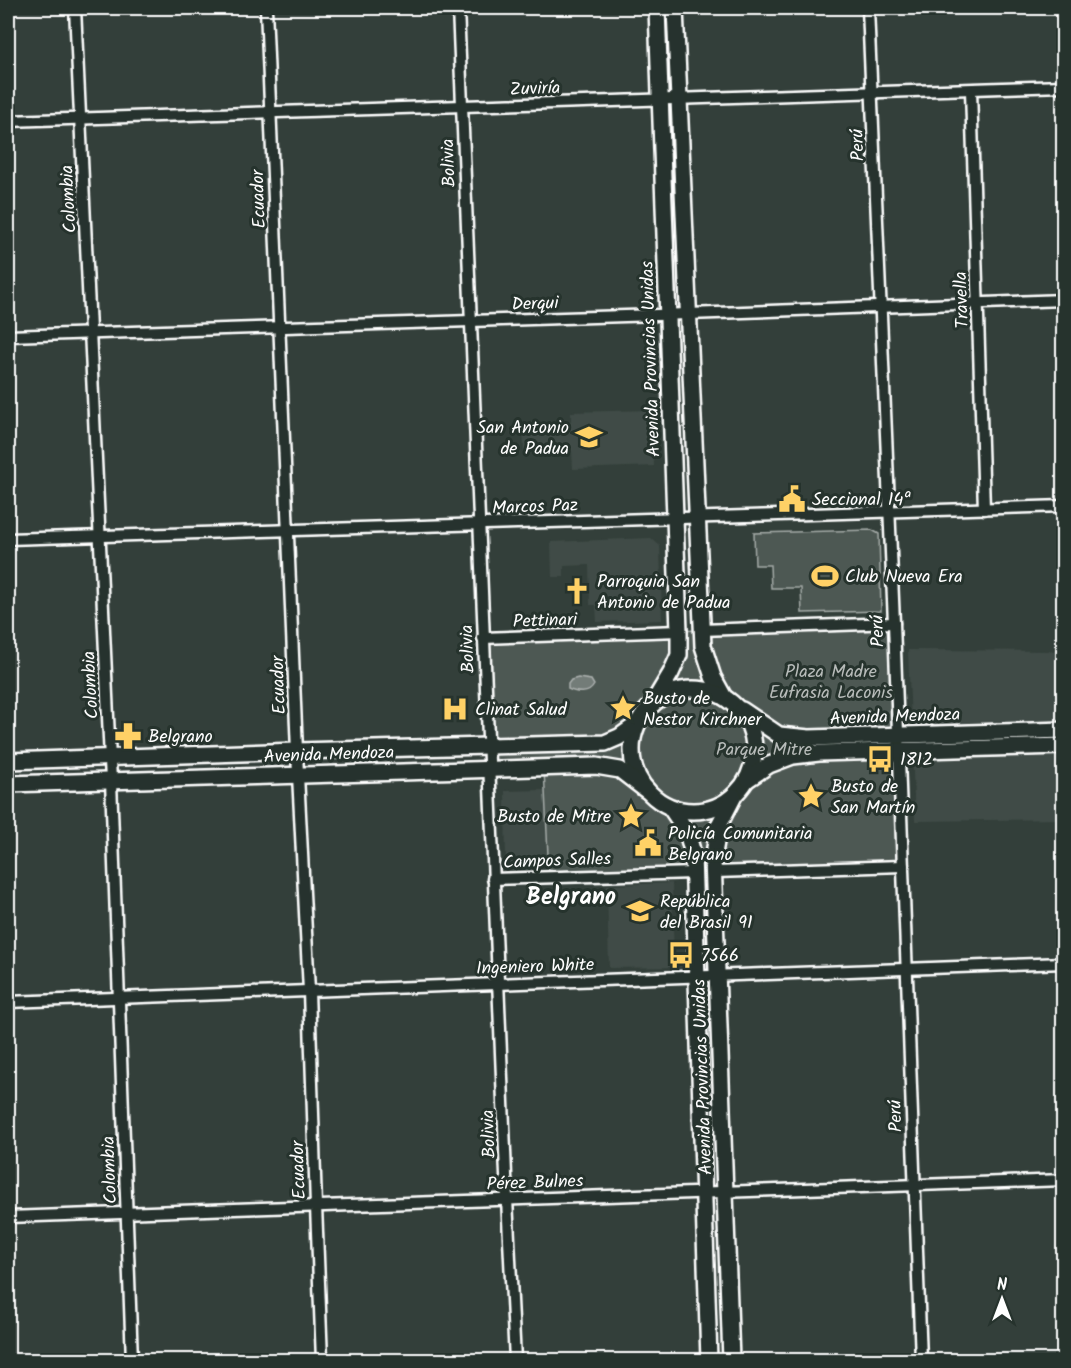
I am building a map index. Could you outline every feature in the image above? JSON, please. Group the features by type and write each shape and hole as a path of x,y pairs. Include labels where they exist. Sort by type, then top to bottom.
{"main road":[{"name":"Avenida Provincias Unidas","path":"653,703 679,655 657,8"},
{"path":"675,8 703,646 713,677 724,697"},
{"path":"687,689 706,690 724,697 737,707 748,723 754,741 754,761 748,779 734,796 720,806 704,811 687,811 670,807 657,800 646,790 636,775 632,758 632,741 637,724 644,713 653,703 669,693 687,689"},
{"name":"Avenida Mendoza","path":"737,707 779,735 898,743 1064,746"},
{"name":"Avenida Mendoza","path":"8,761 605,742 619,737 637,724"},
{"name":"Avenida Mendoza","path":"748,779 768,765 793,756 898,743 1064,730"},
{"name":"Avenida Mendoza","path":"8,784 596,766 620,770 646,790"},
{"name":"Avenida Provincias Unidas","path":"731,1360 713,859 719,825 734,796"},
{"name":"Avenida Provincias Unidas","path":"670,807 687,832 693,854 710,1360"}],"street":[{"name":"Colombia","path":"75,8 111,781 132,1360"},
{"name":"Ecuador","path":"266,8 309,991 322,1360"},
{"name":"Bolivia","path":"458,8 515,1360"},
{"name":"Perú","path":"868,8 894,623 921,1360"},
{"name":"Zuviría","path":"8,121 1064,86"},
{"name":"Travella","path":"970,90 984,509"},
{"name":"Derqui","path":"8,336 1064,300"},
{"name":"Marcos Paz","path":"8,539 1064,506"},
{"path":"702,630 894,623"},
{"name":"Pettinari","path":"483,639 679,631"},
{"path":"715,872 903,866"},
{"name":"Campos Salles","path":"494,879 694,873"},
{"name":"Ingeniero White","path":"8,1002 1064,963"},
{"name":"Pérez Bulnes","path":"8,1217 1064,1180"}],"shaded area":[{"name":"San Antonio de Padua","path":"652,410 654,466 573,469 572,451 524,453 523,422 571,421 571,412"},
{"path":"651,538 660,546 662,620 597,622 596,605 590,605 589,565 564,566 564,577 552,577 551,542"},
{"path":"908,650 1063,651 1063,819 915,821"},
{"path":"578,678 591,680 594,685 582,692 568,689 571,680"},
{"path":"545,790 548,864 506,865 505,791"},
{"name":"República del Brasil 91","path":"672,883 674,967 609,968 607,885"}],"green space":[{"name":"Club Nueva Era","path":"872,530 879,534 881,611 802,613 801,588 771,588 770,565 755,565 754,533"},
{"name":"Parque Mitre","path":"894,623 903,866 549,877 544,768 489,769 483,638"}],"place":[{"name":"San Antonio de Padua","path":"589,437"},
{"name":"Seccional 14ª","path":"792,499"},
{"name":"Club Nueva Era","path":"825,576"},
{"name":"Parroquia San Antonio de Padua","path":"577,591"},
{"name":"Busto de Nestor Kirchner","path":"623,708"},
{"name":"Clinat Salud","path":"455,709"},
{"name":"Belgrano","path":"128,736"},
{"name":"1812","path":"880,759"},
{"name":"Busto de San Martín","path":"811,796"},
{"name":"Busto de Mitre","path":"631,816"},
{"name":"Policía Comunitaria Belgrano","path":"648,843"},
{"name":"República del Brasil 91","path":"640,911"},
{"name":"7566","path":"681,955"}],"district":[{"name":"Belgrano","path":"571,896"}],"park label":[{"name":"Plaza Madre Eufrasia Laconis","path":"831,681"}]}
